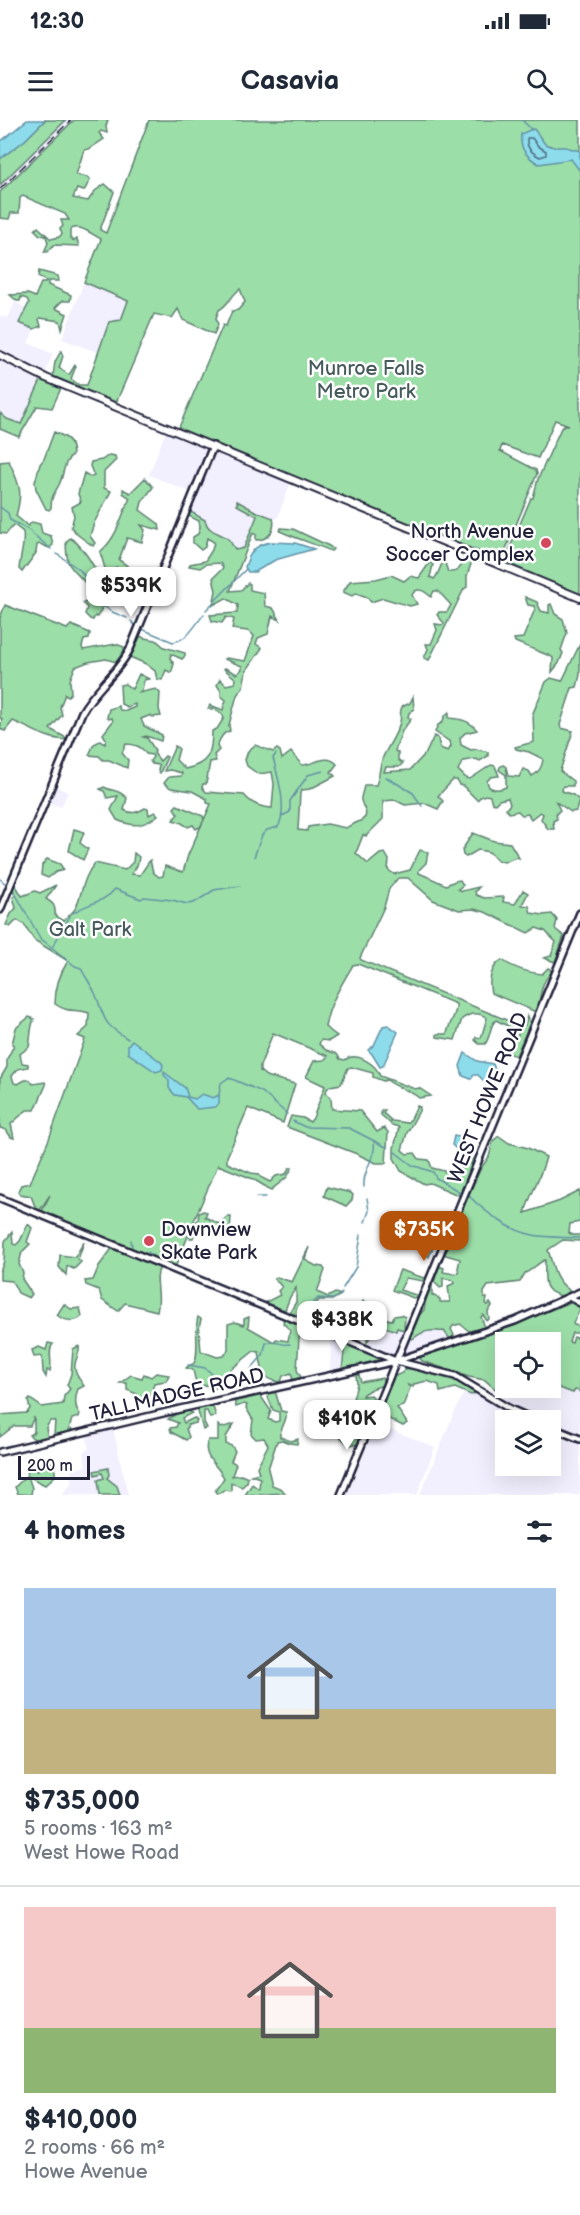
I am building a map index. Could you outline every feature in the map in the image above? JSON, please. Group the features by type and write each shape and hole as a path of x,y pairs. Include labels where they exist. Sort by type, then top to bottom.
{"main road":[{"path":"0,355 83,393 580,598"}],"street":[{"path":"0,910 82,712 130,650 213,446"},
{"name":"WEST HOWE ROAD","path":"341,1495 580,913"},
{"path":"0,1198 396,1361 455,1376 512,1410"},
{"name":"TALLMADGE ROAD","path":"0,1452 396,1361 515,1322 580,1292"},
{"path":"571,1298 580,1303"},
{"path":"561,1431 580,1439"}],"shaded area":[{"path":"66,120 74,120 0,192 0,185"},
{"path":"84,282 129,301 121,321 109,322 100,353 62,339"},
{"path":"15,302 27,309 22,325 34,329 28,343 53,354 45,373 42,374 0,353 0,316 7,318"},
{"path":"0,360 43,377 21,425 0,413"},
{"path":"167,428 292,479 277,519 237,502 257,513 240,553 230,548 218,537 219,534 210,529 211,527 186,512 193,493 149,475"},
{"path":"52,785 68,792 61,807 45,801"},
{"path":"379,1326 396,1331 398,1328 405,1330 395,1356 392,1358 366,1347 374,1328"},
{"path":"432,1330 438,1332 445,1330 450,1339 406,1354 409,1337 412,1339"},
{"path":"331,1338 344,1343 342,1345 344,1352 342,1370 330,1372"},
{"path":"469,1383 501,1404 504,1398 561,1398 561,1390 580,1391 580,1495 420,1495"},
{"path":"376,1424 435,1447 417,1495 347,1495"},
{"path":"113,1428 128,1495 62,1495 72,1482 71,1471 86,1466 84,1451 89,1449 86,1434"}],"green space":[{"path":"45,120 66,120 0,185 0,159 25,140"},
{"name":"Munroe Falls Metro Park","path":"74,120 108,120 107,133 101,131 99,133 104,139 84,150 76,175 87,177 90,180 84,191 77,189 73,198 88,201 95,191 105,184 114,192 100,230 106,233 149,120 580,120 580,596 503,564 561,428 569,425 555,420 538,458 502,445 500,451 536,470 537,474 503,556 499,561 495,561 177,432 223,325 226,326 232,311 238,310 245,302 240,289 219,310 216,318 218,325 214,334 183,320 178,309 172,318 154,314 116,403 53,376 55,362 61,351 63,356 59,368 69,375 75,365 71,379 79,385 87,385 109,322 121,320 128,301 84,282 101,239 85,230 74,228 70,230 70,238 74,241 77,239 79,246 54,245 44,252 48,243 46,236 40,235 35,230 38,227 51,239 59,237 63,226 61,220 69,220 65,214 23,196 20,198 19,213 11,213 9,219 0,218 0,192"},
{"path":"39,271 58,276 59,281 48,281 48,285 71,295 70,301 62,301 55,308 67,314 62,329 60,321 40,318 41,326 34,329 19,323 29,303 27,299 21,297 20,301 17,301 10,295 28,294 35,297 41,283 46,281 38,277"},
{"path":"43,376 63,384 52,408 37,406 19,437 0,429 0,413 7,419 21,424"},
{"path":"54,432 68,440 73,454 65,465 49,510 46,509 36,489 35,482"},
{"path":"109,455 115,456 116,460 104,472 104,488 111,491 94,523 90,536 95,543 93,546 71,527 74,516 72,507 81,502 78,494 84,473 91,477 94,476 90,466 91,462 102,460"},
{"path":"9,461 19,488 16,516 28,526 32,522 40,524 42,533 51,536 53,545 49,548 37,545 36,553 22,572 19,569 23,532 14,525 6,534 0,533 0,462"},
{"path":"145,478 153,487 142,502 140,510 159,524 160,530 141,525 145,530 142,542 127,538 119,560 138,577 142,594 139,600 126,596 124,573 116,567 104,605 97,617 90,619 85,614 87,608 83,603 91,600 90,593 85,583 70,567 66,542 70,538 79,545 101,580 104,581 107,575 100,552 115,534 130,498 123,493 123,489 130,493"},
{"name":"Galt Park","path":"237,501 273,518 273,526 268,536 261,540 256,540 256,535 253,533 230,591 241,590 248,583 250,584 250,590 264,593 265,606 273,608 280,620 272,616 268,634 258,638 256,644 262,648 246,671 243,687 237,695 229,725 230,731 220,739 217,746 219,750 214,755 216,761 210,762 206,784 202,787 206,792 244,795 256,804 272,808 274,784 272,772 258,774 247,766 245,760 248,751 255,745 273,752 277,749 282,759 291,752 302,765 324,759 333,761 337,764 331,772 335,776 310,789 302,790 300,793 298,830 307,831 308,827 327,824 346,828 364,819 366,814 361,799 364,785 376,785 383,757 399,726 400,712 403,705 410,703 413,697 414,709 408,717 411,719 402,731 395,751 398,753 398,760 403,763 399,767 386,767 384,772 410,770 426,753 434,736 438,738 440,748 448,751 451,746 450,742 435,732 449,712 449,718 468,722 477,730 465,733 460,738 461,745 471,750 488,752 488,756 480,761 476,759 463,761 458,770 470,779 491,765 495,766 499,776 491,777 487,781 489,787 504,788 506,787 506,775 499,770 503,765 506,767 508,776 519,777 523,769 529,771 532,776 540,769 543,759 515,747 534,742 533,713 546,682 551,678 562,681 580,644 580,675 577,687 572,688 560,725 561,728 573,731 560,771 573,781 573,786 563,786 562,791 579,800 576,811 571,812 556,802 560,810 556,814 557,819 553,821 554,829 548,829 541,819 543,814 540,812 531,819 528,814 522,815 518,811 509,813 506,809 510,804 508,798 499,800 495,804 488,795 477,800 459,785 457,780 453,780 438,796 443,801 438,809 424,803 405,805 395,800 383,801 383,819 366,836 363,835 356,853 368,864 380,854 385,853 389,860 388,870 394,874 410,870 420,850 428,852 426,863 419,873 446,885 460,880 463,885 458,889 462,891 479,887 475,892 476,895 484,898 504,897 503,902 515,904 523,890 528,893 522,905 529,906 531,913 552,914 557,920 555,929 564,936 555,962 544,958 551,956 556,942 545,931 536,928 528,933 485,912 474,909 459,910 433,900 408,878 398,878 389,889 384,907 361,960 521,1026 525,1025 527,1016 530,1023 516,1056 508,1053 519,1032 496,1020 485,1044 479,1044 475,1040 476,1037 481,1038 487,1018 474,1014 462,1019 455,1040 437,1037 437,1034 447,1034 456,1011 456,1004 358,964 353,965 329,1010 325,1027 337,1036 329,1041 321,1040 319,1044 326,1050 337,1054 340,1059 355,1057 365,1060 378,1071 380,1076 415,1089 419,1088 431,1096 419,1098 387,1080 383,1081 373,1077 373,1073 351,1067 348,1068 341,1084 330,1086 327,1089 332,1109 360,1111 377,1132 384,1128 388,1132 386,1163 376,1163 287,1127 291,1116 310,1122 313,1118 325,1086 306,1077 314,1061 324,1060 328,1056 273,1033 260,1071 266,1076 295,1084 283,1123 248,1108 227,1157 227,1163 259,1174 270,1182 276,1176 286,1174 289,1168 292,1168 287,1177 271,1190 253,1179 218,1165 190,1230 196,1229 193,1238 190,1238 189,1234 174,1270 158,1265 160,1267 157,1277 159,1299 157,1311 125,1303 118,1311 102,1300 99,1290 86,1285 85,1281 93,1280 112,1245 40,1215 50,1195 40,1210 36,1209 31,1196 20,1194 18,1191 21,1185 30,1183 49,1139 85,1039 78,1036 88,1027 89,1013 65,1009 55,1004 58,981 68,961 34,940 24,924 17,920 10,927 6,925 16,908 13,897 16,895 12,891 15,884 22,896 35,891 40,893 56,885 46,899 54,905 55,915 63,921 75,909 86,879 95,863 125,870 133,862 134,853 139,860 131,874 140,875 150,860 153,872 159,877 163,876 165,866 183,872 188,855 211,804 207,803 207,799 192,791 171,788 164,783 169,777 181,776 182,773 164,771 175,746 179,749 176,760 185,769 199,764 208,756 212,731 217,729 224,718 215,709 208,709 210,705 223,710 226,700 221,696 217,685 220,679 226,685 235,683 236,679 225,668 237,674 242,669 242,666 224,659 245,661 254,636 247,631 232,629 234,619 226,617 222,623 212,621 210,615 237,613 238,605 226,598 213,605 216,591 213,578 223,568 220,563 206,564 200,568 189,566 205,561 214,542 207,538 205,547 201,550 193,543 193,537 198,534 200,527 199,521 187,515 191,512 205,520 208,527 227,538 236,550 244,548 257,516 237,505"},
{"path":"281,528 293,529 333,549 331,551 293,537 280,531"},
{"path":"467,557 473,558 467,576 467,587 429,660 424,658 428,649 426,644 431,644 437,630 435,624 443,625 444,623 437,615 439,612 447,612 451,605 438,591 434,591 431,597 424,591 414,592 412,595 417,604 410,606 383,598 371,602 367,597 356,593 352,596 343,592 350,581 391,575 404,581 410,576 419,578 430,562 433,565 430,577 434,579 444,560 448,572 452,572 458,570"},
{"path":"525,597 537,602 541,611 549,613 551,604 555,614 563,619 567,633 561,650 563,653 552,672 553,658 515,642 514,639 523,638 535,609 534,606 528,605"},
{"path":"5,605 67,629 71,625 90,633 89,639 84,640 83,650 116,644 124,647 124,652 116,662 106,659 75,667 70,680 71,693 68,696 65,694 60,707 62,715 50,729 68,739 47,736 13,721 5,731 0,729 2,720 0,717 0,618"},
{"path":"140,636 156,640 164,647 185,653 185,656 182,659 171,654 170,658 174,664 171,673 166,670 162,680 157,679 155,671 130,657"},
{"path":"139,674 149,679 144,680 142,690 138,693 156,689 160,693 161,716 152,717 151,715 141,719 144,726 162,735 161,741 143,737 147,738 160,761 165,756 167,757 160,773 159,765 152,764 150,761 152,755 146,754 135,745 126,744 122,753 128,760 127,768 109,760 103,760 99,756 89,755 94,744 100,741 105,744 106,739 103,734 113,721 112,718 107,717 109,709 118,706 120,710 126,711 135,707 135,704 127,707 121,704 120,685 125,684 132,689"},
{"path":"104,787 120,792 127,798 124,810 127,812 140,811 145,808 148,809 149,815 155,812 158,815 138,825 117,820 111,810 118,796 107,798 104,791 100,789"},
{"path":"177,805 203,816 204,820 200,827 196,829 193,825 188,827 173,820 178,814 174,808"},
{"path":"74,829 84,832 80,843 88,849 83,860 69,851"},
{"path":"473,833 494,841 510,843 519,858 504,862 497,860 489,852 478,850 466,857 462,850"},
{"path":"47,859 60,864 64,870 48,878 41,875 42,865"},
{"path":"502,960 516,968 531,972 542,974 548,968 550,969 552,973 545,981 536,1012 491,993 491,974"},
{"path":"29,1017 34,1019 29,1047 20,1054 22,1063 28,1064 28,1067 18,1069 12,1076 14,1083 30,1080 33,1084 45,1082 46,1085 35,1110 27,1110 11,1124 14,1138 6,1130 0,1128 0,1079 7,1067 7,1059 14,1045 12,1044 16,1028"},
{"path":"417,1106 420,1107 419,1111 407,1133 402,1150 407,1154 415,1153 419,1159 429,1160 432,1168 452,1173 456,1168 463,1168 465,1163 462,1160 473,1159 458,1195 430,1183 424,1184 401,1171 394,1158 399,1127 392,1125 381,1115 381,1110 385,1110 383,1113 392,1121 407,1123"},
{"path":"499,1136 509,1143 528,1148 546,1157 525,1213 560,1201 580,1191 580,1222 570,1224 569,1233 580,1235 580,1241 563,1240 548,1250 557,1277 569,1290 568,1297 548,1290 545,1280 545,1260 525,1273 520,1282 488,1286 484,1292 484,1298 487,1298 486,1304 490,1303 492,1306 488,1312 487,1321 483,1315 481,1317 485,1327 469,1331 460,1324 451,1329 454,1335 450,1339 444,1331 434,1331 425,1332 412,1339 409,1337 415,1320 424,1310 427,1293 432,1284 432,1295 440,1299 440,1302 450,1302 448,1286 455,1283 443,1278 443,1287 440,1288 434,1282 439,1266 444,1268 443,1272 459,1273 460,1259 445,1253 450,1245 467,1239 466,1231 461,1228 461,1222 457,1221 458,1217 481,1168 489,1157 493,1141"},
{"path":"327,1187 351,1193 352,1200 346,1206 324,1196"},
{"path":"207,1212 205,1217 219,1224 227,1217 231,1217 230,1231 226,1238 213,1230 194,1224 198,1220 199,1213"},
{"path":"28,1224 32,1228 27,1242 30,1244 22,1252 19,1264 23,1273 22,1279 32,1294 29,1298 18,1293 12,1281 0,1280 5,1241 12,1232 13,1244 16,1245"},
{"path":"84,1242 78,1259 81,1262 74,1269 67,1266 66,1275 59,1267 60,1255 75,1257"},
{"path":"309,1247 305,1260 325,1270 317,1292 328,1297 335,1293 341,1295 332,1300 319,1300 304,1320 289,1314 296,1302 296,1288 285,1310 264,1303 280,1295 278,1291 282,1287 274,1278 292,1282"},
{"path":"400,1270 424,1278 423,1281 406,1278 400,1290 416,1295 416,1299 392,1290"},
{"path":"363,1301 365,1307 373,1314 389,1320 392,1320 394,1316 405,1317 404,1330 397,1328 396,1331 380,1326 375,1329 367,1342 367,1331 361,1326 365,1320 359,1315"},
{"path":"571,1302 580,1305 573,1323 580,1326 580,1333 572,1333 569,1342 572,1343 574,1337 580,1339 580,1391 575,1390 573,1393 561,1389 561,1332 495,1332 495,1389 485,1380 422,1361 419,1357 419,1355 522,1321"},
{"path":"64,1304 71,1309 80,1308 82,1316 66,1320 57,1315"},
{"path":"198,1317 201,1319 199,1329 201,1351 217,1357 224,1356 228,1350 228,1324 235,1322 244,1325 244,1319 249,1317 248,1327 274,1342 276,1339 288,1341 290,1330 283,1323 284,1317 306,1326 299,1338 297,1370 301,1377 293,1380 291,1373 283,1376 281,1382 269,1379 262,1369 259,1352 254,1351 219,1379 214,1390 209,1389 208,1385 197,1387 193,1370 186,1368 196,1359"},
{"path":"48,1343 53,1344 50,1350 51,1368 50,1371 47,1370 46,1377 43,1372 42,1356 34,1357 32,1350 39,1347 46,1350"},
{"path":"344,1343 378,1358 378,1360 342,1370"},
{"path":"79,1346 75,1369 84,1386 78,1389 76,1395 79,1417 72,1419 69,1429 75,1430 54,1435 55,1421 50,1421 46,1428 48,1438 36,1440 29,1435 34,1432 34,1417 30,1426 14,1426 0,1437 0,1415 26,1413 30,1409 28,1401 30,1399 42,1407 63,1404 64,1396 70,1389 67,1385 71,1374 73,1349"},
{"path":"416,1368 453,1378 477,1391 471,1395 455,1388 440,1392 439,1385 427,1381 414,1384 413,1387 408,1385 410,1388 403,1406 397,1408 407,1423 403,1426 379,1414 393,1377 405,1369"},
{"path":"156,1373 169,1375 166,1381 154,1383 151,1395 141,1403 137,1394 127,1390 127,1383 120,1383 131,1375 142,1378 144,1374 151,1377"},
{"path":"356,1375 359,1375 361,1382 382,1378 384,1385 363,1394 362,1396 371,1395 374,1398 362,1402 367,1406 360,1409 358,1423 352,1429 359,1434 360,1438 357,1444 349,1445 330,1426 322,1414 324,1413 343,1425 355,1401 353,1399 357,1384"},
{"path":"272,1391 276,1394 281,1411 286,1412 280,1437 291,1441 298,1439 297,1444 277,1441 268,1469 272,1485 282,1489 285,1493 245,1495 252,1484 259,1489 260,1478 251,1475 259,1473 257,1467 268,1445 264,1438 256,1439 251,1434 253,1420 246,1408 247,1405 236,1407 234,1399 254,1394 260,1395 271,1411 268,1419 275,1422 279,1421 279,1412 273,1410 266,1392"},
{"path":"212,1404 216,1416 210,1418 207,1411 204,1411 204,1422 207,1428 203,1430 197,1408"},
{"path":"187,1410 192,1413 182,1418 184,1423 194,1418 197,1421 188,1425 186,1429 189,1437 186,1440 171,1432 170,1428 176,1427 178,1423 168,1419"},
{"path":"234,1424 226,1437 226,1444 232,1446 235,1451 231,1461 236,1464 232,1476 241,1475 248,1478 242,1487 231,1483 231,1491 224,1490 217,1494 215,1491 224,1478 208,1456 206,1446 208,1440 218,1440 218,1425 221,1428"},
{"path":"45,1460 55,1464 55,1476 45,1485 28,1476 32,1488 31,1495 18,1494 15,1487 27,1475 29,1465 33,1465 38,1471 38,1467"},
{"path":"108,1468 107,1478 117,1486 120,1495 100,1495 98,1480 104,1478 102,1473 95,1475 94,1471"}],"water":[{"path":"27,120 45,120 25,140 0,159 0,142"},
{"path":"532,129 545,144 580,151 580,171 571,159 539,164 531,158 523,148 521,134"},
{"path":"295,543 314,549 275,560 255,572 248,572 245,567 252,553 262,544"},
{"path":"388,1025 398,1032 383,1066 380,1067 368,1050 374,1045 383,1026"},
{"path":"132,1040 161,1062 162,1070 156,1072 128,1053 128,1045"},
{"path":"465,1053 477,1061 493,1064 495,1070 491,1082 486,1083 478,1075 474,1075 471,1079 463,1076 460,1066"},
{"path":"164,1072 185,1088 188,1097 195,1099 202,1094 213,1098 219,1095 219,1104 215,1107 197,1109 186,1097 175,1095 169,1088 169,1080"},
{"path":"454,1136 460,1137 461,1142 471,1151 466,1158 452,1145"},
{"path":"428,1231 438,1236 429,1257 426,1255 428,1248 422,1237 423,1233"}],"waterway":[{"path":"522,120 532,130"},
{"path":"0,507 8,513 10,520 27,529 51,549"},
{"path":"57,554 80,570 98,602 112,612 127,618"},
{"path":"206,610 246,569"},
{"path":"142,629 173,642 178,641 187,635 204,614"},
{"path":"131,621 136,626"},
{"path":"254,857 262,835 267,830 278,827 281,820 281,793 273,758 276,754"},
{"path":"282,816 290,812 290,801 308,775 323,771"},
{"path":"386,777 413,793 422,806"},
{"path":"0,879 6,884"},
{"path":"73,913 101,900 115,889 141,899 144,897 172,900 187,904 194,903 214,890 240,886"},
{"path":"14,891 40,938 75,966 81,968 108,1024 128,1039"},
{"path":"53,946 70,916"},
{"path":"219,1095 221,1083 228,1078 232,1079 262,1092 287,1114"},
{"path":"293,1121 305,1127 349,1128 388,1148"},
{"path":"364,1187 374,1141"},
{"path":"395,1152 412,1165 433,1172 436,1178 460,1192"},
{"path":"469,1196 498,1220 524,1233 544,1237 580,1238"},
{"path":"257,1197 266,1197"},
{"path":"365,1222 369,1211 367,1198"},
{"path":"343,1288 356,1267 361,1235"},
{"path":"131,1240 132,1246"},
{"path":"148,1252 152,1255"},
{"path":"158,1256 162,1255"},
{"path":"296,1317 302,1315 318,1298 333,1299 342,1293"},
{"path":"251,1369 263,1355 266,1343 290,1344"},
{"path":"188,1365 205,1368 217,1378"}],"railway":[{"path":"0,189 71,120"}],"place":[{"name":"North Avenue Soccer Complex","path":"546,543"},
{"name":"Downview Skate Park","path":"149,1241"}]}
